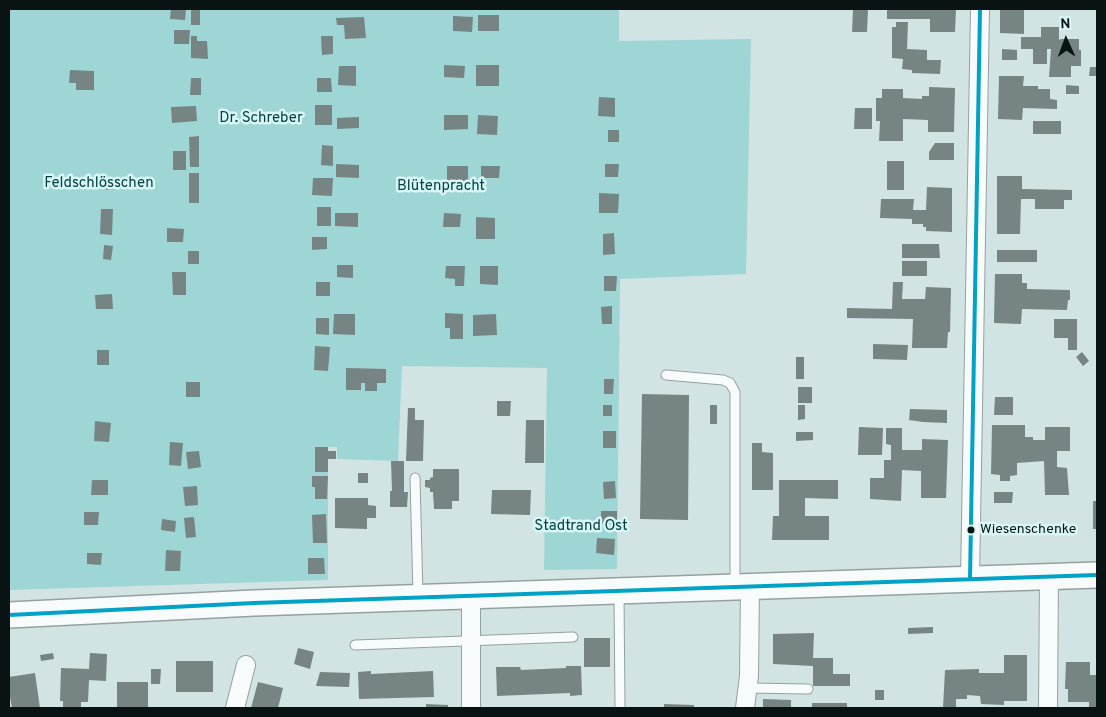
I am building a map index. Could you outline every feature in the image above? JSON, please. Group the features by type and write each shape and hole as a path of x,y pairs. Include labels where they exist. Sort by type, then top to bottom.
{"main road":[{"path":"9,615 123,608 1097,575"}],"street":[{"path":"970,579 980,9"},
{"path":"1048,708 1049,576"},
{"path":"742,587 748,688 745,708"},
{"path":"471,596 471,708"},
{"path":"235,708 246,665"}],"lane":[{"path":"666,375 723,380 730,383 735,392 742,587"},
{"path":"415,478 418,598"},
{"path":"619,591 620,707"},
{"path":"355,644 573,637"},
{"path":"748,688 808,689"}],"green space":[{"path":"9,9 619,9 619,41 751,39 746,274 620,279 617,569 544,570 547,368 402,366 398,461 337,459 337,447 328,447 328,580 9,590"}],"building":[{"path":"171,9 186,9 185,20 170,19"},
{"path":"191,9 200,9 200,25 191,25"},
{"path":"853,9 868,9 867,32 852,32"},
{"path":"887,9 956,9 955,32 930,32 930,19 887,19"},
{"path":"1000,9 1024,9 1024,34 1000,33"},
{"path":"478,15 499,15 499,31 478,31"},
{"path":"453,16 473,17 472,32 453,31"},
{"path":"364,17 366,38 345,39 344,25 337,25 336,18"},
{"path":"896,22 908,22 907,49 927,50 927,60 941,60 940,74 912,73 912,70 902,69 903,59 892,58 892,27 896,27"},
{"path":"1041,27 1059,27 1059,40 1079,39 1081,66 1071,66 1071,77 1049,77 1051,49 1047,49 1047,64 1033,64 1033,49 1021,49 1021,37 1041,37"},
{"path":"174,30 190,30 189,44 174,44"},
{"path":"191,36 197,36 197,41 207,41 208,59 191,58"},
{"path":"321,36 333,36 333,54 322,55"},
{"path":"1002,49 1017,50 1017,60 1002,60"},
{"path":"444,65 465,66 464,78 444,77"},
{"path":"476,65 499,65 499,86 476,86"},
{"path":"339,66 356,66 356,86 338,85"},
{"path":"1090,67 1097,67 1097,76 1089,76"},
{"path":"70,70 94,71 94,90 76,90 76,83 69,83"},
{"path":"999,76 1024,76 1023,86 1038,86 1038,89 1050,89 1050,99 1057,100 1057,109 1023,108 1022,120 998,119"},
{"path":"191,78 201,78 201,95 190,95"},
{"path":"317,78 331,78 332,92 317,92"},
{"path":"1066,85 1079,86 1079,94 1066,94"},
{"path":"929,87 955,88 954,132 928,132 928,120 903,119 903,141 879,141 880,121 876,121 876,98 882,98 882,89 903,89 903,98 922,99 922,96 929,96"},
{"path":"599,97 615,98 615,117 598,116"},
{"path":"315,105 332,105 332,125 315,125"},
{"path":"196,106 197,121 172,123 171,107"},
{"path":"855,108 872,108 872,129 854,129"},
{"path":"444,115 468,115 468,129 444,130"},
{"path":"478,115 498,116 497,135 477,134"},
{"path":"359,117 359,128 337,129 337,118"},
{"path":"1033,121 1061,121 1061,134 1033,134"},
{"path":"608,130 619,130 619,142 608,142"},
{"path":"199,136 199,167 190,167 189,137"},
{"path":"935,143 954,143 954,160 929,160 929,152"},
{"path":"322,145 333,146 333,166 321,165"},
{"path":"173,151 186,151 186,170 173,170"},
{"path":"887,161 904,161 904,190 887,190"},
{"path":"336,164 359,165 359,178 336,177"},
{"path":"605,164 619,164 618,177 605,177"},
{"path":"447,166 468,166 468,186 447,186"},
{"path":"481,166 500,166 499,178 481,178"},
{"path":"189,173 199,173 199,203 189,203"},
{"path":"997,176 1022,176 1022,189 1072,190 1072,200 1064,200 1064,209 1035,209 1035,199 1021,199 1020,234 997,234"},
{"path":"101,178 113,178 113,190 101,189"},
{"path":"313,178 333,178 332,196 312,195"},
{"path":"927,187 952,188 952,232 926,231 926,227 923,227 923,224 912,224 912,219 880,218 881,199 914,199 913,210 926,210"},
{"path":"599,193 619,194 618,213 599,213"},
{"path":"317,207 331,207 331,226 317,226"},
{"path":"101,209 113,209 112,235 100,234"},
{"path":"335,213 358,213 358,227 335,226"},
{"path":"444,213 461,214 460,227 443,227"},
{"path":"476,217 495,218 495,239 476,239"},
{"path":"167,228 184,229 183,242 167,242"},
{"path":"614,233 615,254 603,255 603,234"},
{"path":"312,237 327,237 327,249 312,250"},
{"path":"902,244 939,244 940,258 902,258"},
{"path":"104,245 113,246 111,260 103,259"},
{"path":"997,250 1037,250 1037,262 997,262"},
{"path":"188,251 199,251 199,264 188,264"},
{"path":"902,261 927,261 927,276 902,276"},
{"path":"337,265 353,265 353,278 337,277"},
{"path":"446,266 465,266 464,286 455,286 455,279 445,278"},
{"path":"480,266 498,266 498,285 480,284"},
{"path":"172,272 186,272 186,295 173,295"},
{"path":"995,274 1022,274 1022,283 1027,283 1027,289 1070,290 1067,310 1022,309 1021,324 994,323"},
{"path":"604,276 617,276 616,291 604,291"},
{"path":"316,282 330,282 330,296 316,296"},
{"path":"893,282 903,282 902,299 925,299 926,287 951,288 950,332 948,332 947,348 912,348 913,319 847,318 847,308 892,309"},
{"path":"112,294 113,309 96,309 95,295"},
{"path":"612,306 612,324 602,324 601,307"},
{"path":"445,313 463,314 463,339 450,339 450,328 445,328"},
{"path":"334,314 355,314 355,335 333,334"},
{"path":"496,314 497,335 473,336 473,315"},
{"path":"316,318 329,318 329,335 316,334"},
{"path":"1054,319 1077,319 1077,350 1068,350 1068,338 1054,338"},
{"path":"873,344 908,345 907,360 873,359"},
{"path":"315,346 330,347 328,371 314,370"},
{"path":"97,350 109,350 109,365 97,365"},
{"path":"1082,352 1089,361 1083,366 1076,357"},
{"path":"796,357 804,357 804,379 796,379"},
{"path":"346,368 386,369 386,383 377,383 377,391 365,391 365,383 361,383 361,390 346,390"},
{"path":"604,379 614,379 613,394 604,394"},
{"path":"186,382 200,382 200,397 186,397"},
{"path":"798,387 812,387 812,403 798,403"},
{"path":"642,394 689,395 688,520 640,519"},
{"path":"995,397 1013,397 1013,415 994,415"},
{"path":"497,401 511,401 510,416 497,416"},
{"path":"603,405 612,405 612,416 603,416"},
{"path":"710,405 717,405 717,424 710,424"},
{"path":"798,405 805,405 805,419 798,420"},
{"path":"408,408 415,408 415,420 424,420 423,461 406,461"},
{"path":"910,409 947,410 947,423 909,420"},
{"path":"526,420 544,420 544,463 525,463"},
{"path":"95,421 111,423 109,442 94,441"},
{"path":"992,425 1025,425 1025,437 1033,437 1033,440 1045,440 1045,427 1070,427 1070,451 1057,451 1057,467 1067,468 1069,495 1045,495 1044,461 1017,463 1017,475 1010,476 1010,481 1000,481 1000,475 991,474"},
{"path":"859,427 883,428 882,455 858,455"},
{"path":"886,428 902,428 902,450 922,450 922,439 948,440 946,498 921,498 921,471 902,470 901,501 870,499 870,478 884,478 884,460 891,460 891,445 886,444"},
{"path":"603,431 616,431 616,448 603,448"},
{"path":"796,432 813,432 813,440 796,441"},
{"path":"170,442 183,443 181,466 169,465"},
{"path":"752,443 762,443 762,452 773,453 773,490 752,490"},
{"path":"315,447 328,447 328,451 336,451 336,459 328,459 328,472 315,472"},
{"path":"199,451 201,467 188,469 186,452"},
{"path":"391,461 404,461 404,492 408,492 407,507 390,507 390,491 392,491"},
{"path":"433,469 459,469 459,501 452,501 452,509 434,509 433,492 430,492 430,488 425,487 425,480 430,480 433,477"},
{"path":"358,473 368,473 368,483 358,483"},
{"path":"312,476 328,476 327,499 315,499 315,487 312,487"},
{"path":"92,480 108,480 108,495 91,495"},
{"path":"779,480 838,480 838,499 805,498 805,516 829,516 829,540 772,540 773,516 779,516"},
{"path":"615,481 616,498 604,499 603,482"},
{"path":"197,486 198,505 185,506 183,487"},
{"path":"492,490 531,490 530,515 491,514"},
{"path":"994,492 1013,492 1012,503 994,503"},
{"path":"335,498 368,498 368,505 376,506 376,518 367,518 367,529 335,528"},
{"path":"1093,501 1097,501 1097,529 1093,529"},
{"path":"601,511 617,511 617,524 601,524"},
{"path":"84,512 99,512 98,525 84,525"},
{"path":"326,514 327,543 313,543 312,515"},
{"path":"194,517 196,537 186,538 184,518"},
{"path":"162,519 176,521 175,532 161,530"},
{"path":"597,538 615,539 614,555 596,553"},
{"path":"166,550 181,551 180,571 165,571"},
{"path":"87,553 102,553 101,565 87,564"},
{"path":"308,558 324,558 325,574 308,574"},
{"path":"933,627 933,633 908,634 908,628"},
{"path":"814,633 813,658 833,658 833,674 850,674 850,686 813,686 813,666 773,664 773,634"},
{"path":"584,638 610,638 610,667 584,667"},
{"path":"298,648 314,652 310,669 294,664"},
{"path":"53,653 54,659 41,661 40,655"},
{"path":"90,653 107,654 106,681 89,680 88,702 81,702 81,707 63,707 63,701 60,701 61,668 89,669"},
{"path":"1004,655 1027,655 1027,701 1004,701 1004,705 981,704 980,696 967,695 967,699 956,699 956,708 943,708 945,670 979,669 979,673 1004,673"},
{"path":"176,661 213,661 213,692 176,692"},
{"path":"1066,662 1090,662 1090,675 1097,675 1097,708 1089,708 1089,702 1068,702 1068,689 1065,689"},
{"path":"566,666 581,666 582,695 570,696 570,693 497,696 496,667 520,667 521,670 566,668"},
{"path":"151,669 161,669 160,684 151,684"},
{"path":"371,671 371,674 433,671 434,697 359,699 358,672"},
{"path":"320,672 350,673 349,687 316,686"},
{"path":"35,673 40,708 12,708 9,677"},
{"path":"117,682 148,682 148,708 117,708"},
{"path":"258,682 283,688 278,708 251,708"},
{"path":"875,690 884,690 884,700 875,700"},
{"path":"763,699 791,700 791,708 763,708"},
{"path":"812,703 847,703 847,708 812,708"},
{"path":"426,704 448,705 448,708 426,708"},
{"path":"664,704 694,705 694,708 664,708"}],"transit line":[{"path":"970,579 980,9"},
{"path":"9,615 254,603 1097,575"}],"place":[{"name":"Wiesenschenke","path":"971,530"}],"park label":[{"name":"Dr. Schreber","path":"261,119"},
{"name":"Feldschlösschen","path":"99,184"},
{"name":"Blütenpracht","path":"441,187"},
{"name":"Stadtrand Ost","path":"581,527"}]}
